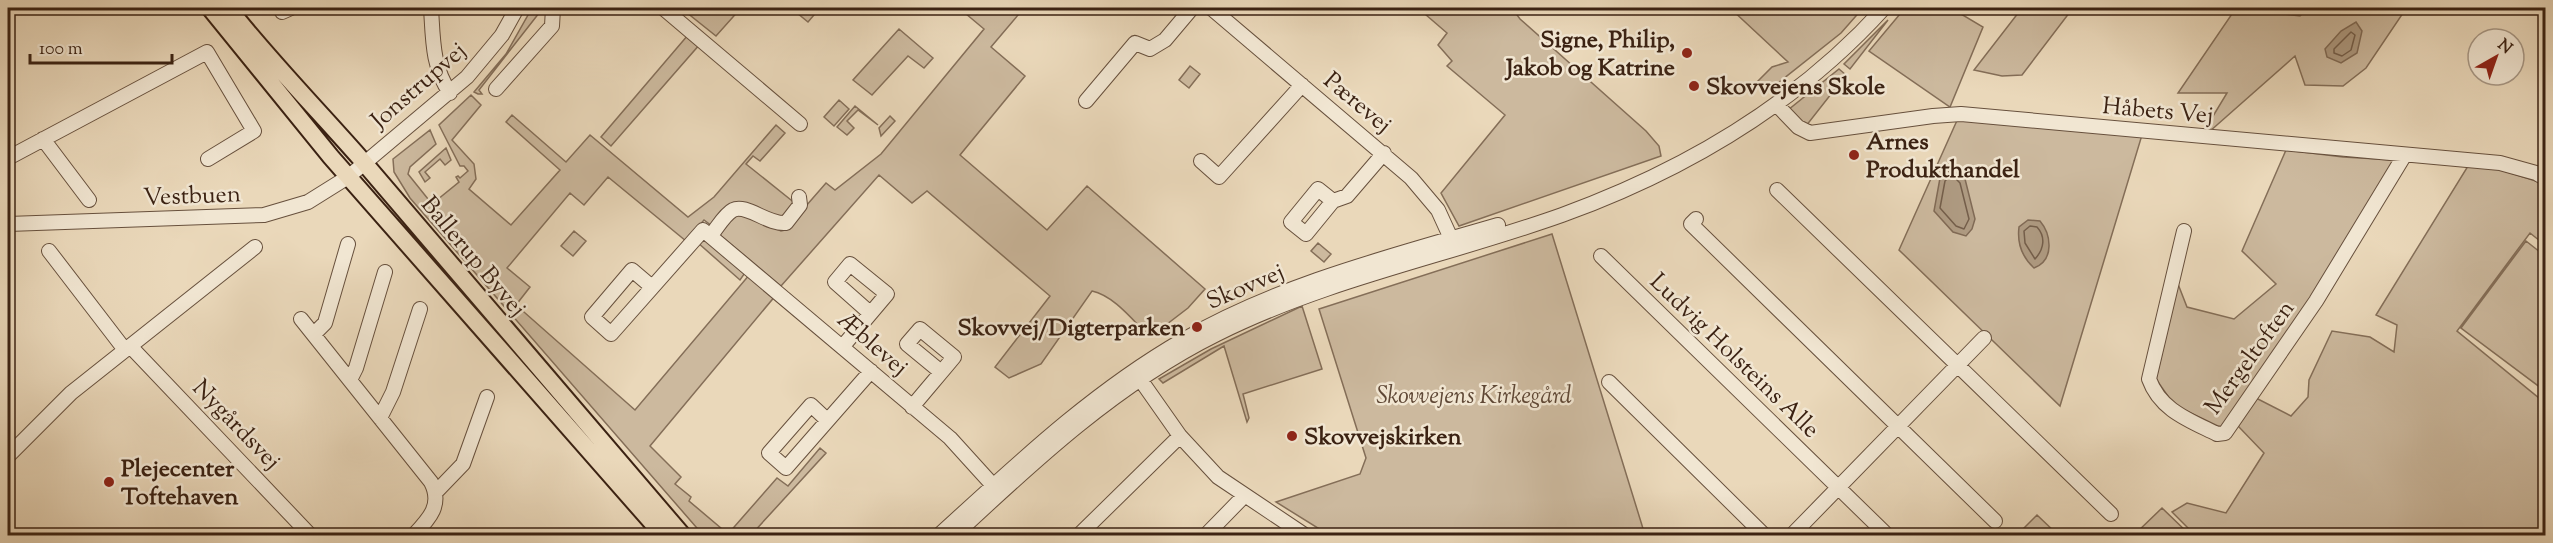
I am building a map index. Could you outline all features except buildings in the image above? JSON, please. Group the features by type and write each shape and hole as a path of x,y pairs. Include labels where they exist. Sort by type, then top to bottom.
{"main road":[{"name":"Ballerup Byvej","path":"210,8 348,177 664,536"},
{"name":"Ballerup Byvej","path":"228,8 683,536"}],"street":[{"path":"431,8 435,59 442,81 450,93"},
{"name":"Jonstrupvej","path":"363,163 450,93 502,35 517,8"},
{"path":"496,89 552,26 553,8"},
{"path":"663,8 800,124"},
{"path":"1086,101 1135,43 1150,49 1165,40 1192,8"},
{"name":"Pærevej","path":"1211,8 1384,153 1423,189 1453,244"},
{"name":"Skovvej","path":"954,536 997,489 1083,407 1138,375 1211,325 1358,267 1453,244 1627,188 1687,160 1776,104 1820,70 1884,8"},
{"path":"8,158 207,52 254,131 208,159"},
{"path":"1201,161 1219,177 1302,85"},
{"name":"Håbets Vej","path":"1776,104 1798,127 1810,133 1961,114 2500,164 2536,173 2546,179"},
{"path":"43,139 89,200"},
{"path":"1333,201 1347,196 1384,153"},
{"name":"Mergeltoften","path":"2184,231 2150,379 2155,395 2171,411 2217,434 2225,433 2316,302 2404,156"},
{"name":"Vestbuen","path":"8,224 264,215 308,202 348,177 363,163"},
{"path":"1778,190 2111,514"},
{"path":"652,287 632,270 592,317 611,334 703,230 711,235 732,210 742,208 776,224 786,223 800,205 799,197"},
{"path":"1696,219 1691,224 1995,521"},
{"name":"Æblevej","path":"711,235 950,438 997,489"},
{"path":"314,334 325,323 348,244"},
{"path":"8,456 71,393 255,247"},
{"name":"Nygårdsvej","path":"49,251 128,348 311,536"},
{"name":"Ludvig Holsteins Alle","path":"1601,256 1888,536"},
{"path":"350,380 356,368 385,272"},
{"path":"380,418 393,392 420,309"},
{"path":"843,346 870,313"},
{"path":"301,319 436,492 436,504 420,533"},
{"path":"1791,536 1984,338"},
{"path":"827,420 811,405 769,453 786,468 871,371"},
{"path":"912,407 941,372"},
{"path":"1138,375 1180,436 1218,477 1306,536"},
{"path":"1609,382 1766,536"},
{"path":"436,492 463,464 487,397"},
{"path":"1078,536 1180,436"},
{"name":"Skovvej","path":"938,536 997,489"},
{"path":"1204,536 1244,496"}],"green space":[{"path":"532,8 543,8 479,90 482,94 474,92 506,54"},
{"path":"681,8 741,8 716,36"},
{"path":"791,8 820,8 808,22"},
{"path":"959,8 1024,8 991,47 1025,76 960,155 1047,230 1087,186 1205,289 1188,308 1150,337 1109,298 1092,291 1041,364 1009,378 995,367 1050,296 927,191 912,203 879,175 781,286 720,235 734,214 740,213 781,231 785,230 826,183 835,190 881,154 984,29"},
{"path":"1418,8 1512,8 1520,19 1646,131 1659,146 1661,156 1459,226 1441,193 1505,115 1447,66 1452,61 1438,45 1447,33"},
{"path":"1730,8 1863,8 1841,33 1768,91 1758,81 1772,67 1788,62"},
{"path":"1905,8 1951,8 1983,27 1950,107 1869,51"},
{"path":"2022,8 2073,8 2022,75 2002,76 1974,70"},
{"path":"2236,8 2300,16 2308,8 2410,8 2403,13 2366,68 2343,86 2305,85 2295,56 2209,132 2204,131 2227,93 2178,93"},
{"path":"1888,20 1850,69 1844,64"},
{"path":"899,29 933,58 924,68 908,56 872,95 853,80"},
{"path":"688,35 700,44 611,146 601,137"},
{"path":"1190,66 1200,74 1189,88 1179,80"},
{"path":"1839,69 1846,75 1806,126 1788,110"},
{"path":"471,95 481,105 452,140 474,164 476,179 469,189 511,225 560,170 506,122 512,115 566,162 590,135 688,217 714,197 776,125 785,133 760,161 753,156 746,164 796,204 782,220 745,205 712,226 704,220 686,241 608,177 584,205 570,193 507,268 530,287 516,305 635,410 750,274 776,295 650,446 681,477 675,484 691,497 689,501 728,534 777,478 788,486 820,448 826,453 751,535 703,535 410,198 394,172 393,159 430,130 436,144 410,167 408,174 432,204 459,182 456,177 460,178 468,171 464,166 460,166 439,125"},
{"path":"839,100 849,109 834,126 824,117"},
{"path":"855,106 878,125 858,110 847,121 854,128 847,135 837,127"},
{"path":"890,116 895,121 881,136 879,128"},
{"path":"1959,116 2142,135 2060,406 1899,250"},
{"path":"446,148 451,160 445,165 440,159 425,172 430,178 425,182 419,172"},
{"path":"2286,150 2395,160 2315,291 2222,428 2174,405 2156,379 2178,284 2187,307 2234,319 2276,284 2242,251"},
{"path":"2468,166 2498,169 2545,184 2545,245 2530,233 2457,331 2545,403 2545,535 2195,535 2172,512 2187,503 2226,513 2264,453 2238,426 2256,398 2291,416 2308,397 2309,380 2332,331 2370,337 2394,352 2397,325 2376,315"},
{"path":"574,231 586,241 573,256 561,246"},
{"name":"Skovvejens Kirkegård","path":"1552,234 1645,535 1329,535 1276,502 1360,474 1366,458 1319,309"},
{"path":"702,236 747,270 740,280 697,242"},
{"path":"2526,241 2545,256 2545,391 2461,328"},
{"path":"1318,243 1331,254 1324,262 1311,251"},
{"path":"1302,306 1322,369 1243,394 1249,418 1247,422 1224,346 1163,383 1159,379 1211,349"},
{"path":"2162,508 2190,535 2134,535"},
{"path":"2037,515 2058,535 2017,535"}],"water":[{"path":"2356,22 2362,31 2357,53 2341,63 2327,57 2325,49 2341,31"},
{"path":"1946,171 1959,173 1965,179 1975,219 1972,229 1966,236 1953,232 1934,211 1940,178"},
{"path":"2028,220 2040,221 2047,233 2049,246 2045,259 2034,268 2023,254 2019,238 2019,227"}],"place":[{"name":"Signe, Philip, Jakob og Katrine","path":"1687,53"},
{"name":"Skovvejens Skole","path":"1694,86"},
{"name":"Arnes Produkthandel","path":"1854,155"},
{"name":"Skovvej/Digterparken","path":"1197,327"},
{"name":"Skovvejskirken","path":"1292,436"},
{"name":"Plejecenter Toftehaven","path":"109,482"}]}
